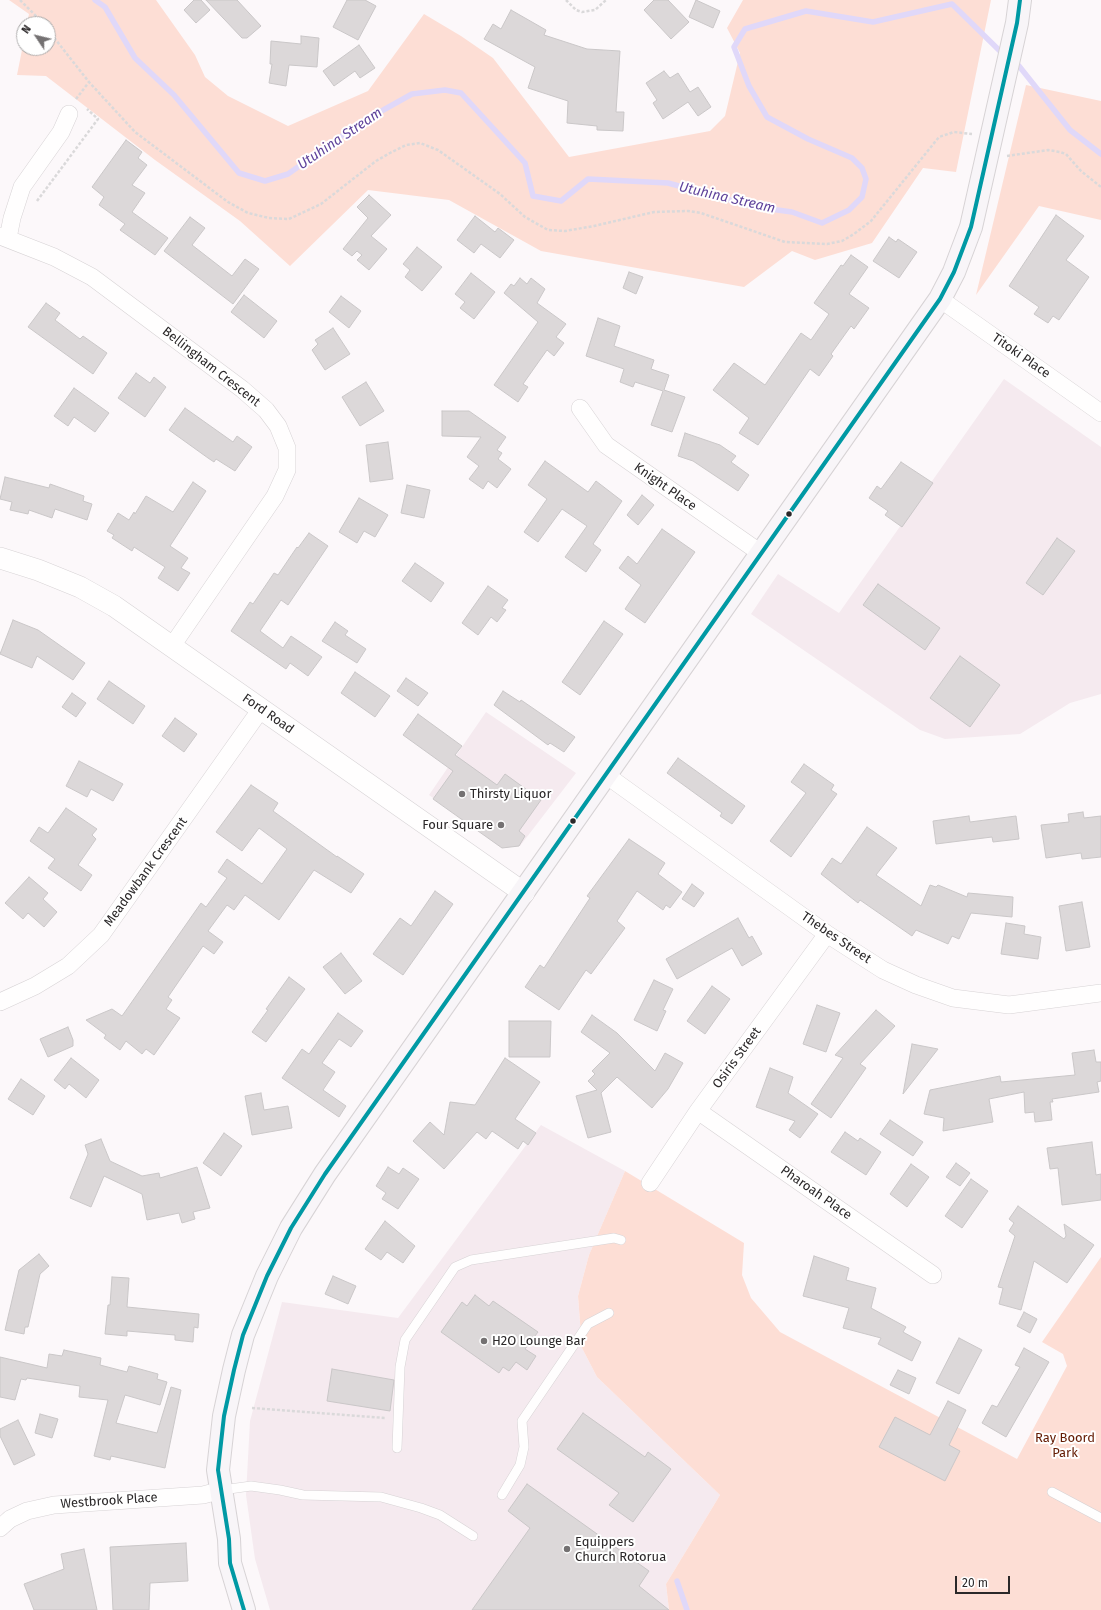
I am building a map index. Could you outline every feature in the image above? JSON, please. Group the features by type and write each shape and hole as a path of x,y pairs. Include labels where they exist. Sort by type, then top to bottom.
{"main road":[{"path":"244,1610 230,1563 229,1539 218,1470 224,1416 243,1335 267,1276 291,1228 325,1174 524,893 940,299 954,272 971,227 1017,22 1020,0"}],"street":[{"path":"4,237 22,187 61,132 72,107"},
{"name":"Bellingham Crescent","path":"4,237 54,257 92,277 242,389 266,410 278,426 287,448 287,470 275,496 172,646"},
{"name":"Titoki Place","path":"940,299 1101,413"},
{"name":"Knight Place","path":"580,408 606,445 762,554"},
{"name":"Ford Road","path":"0,558 38,570 80,588 114,606 524,893"},
{"name":"Meadowbank Crescent","path":"0,1002 35,986 68,966 101,935 261,709"},
{"name":"Thebes Street","path":"606,775 827,934 883,970 916,985 953,998 1009,1005 1101,993"},
{"name":"Osiris Street","path":"650,1183 698,1111 827,934"},
{"name":"Pharoah Place","path":"698,1111 933,1275"},
{"name":"Westbrook Place","path":"0,1528 10,1519 27,1511 54,1505 203,1495 222,1490"}],"lane":[{"path":"397,1448 400,1367 405,1340 455,1267 471,1260 614,1238 621,1240"},
{"path":"502,1496 520,1465 524,1447 522,1421 588,1324 609,1313"},
{"path":"222,1490 251,1486 302,1495 382,1497 440,1515 473,1536"},
{"path":"1052,1492 1101,1518"}],"path":[{"path":"20,0 36,16"},
{"path":"566,0 576,10 582,12 595,10 606,0"},
{"path":"56,40 89,82 135,132 238,208 248,213 269,218 289,218 321,204 376,161 406,145 420,143 444,154 500,194 525,218 548,230 565,230 594,226 654,212 688,211 701,213 785,242 827,244 842,240 854,234 872,221 939,137 954,132 977,135"},
{"path":"72,107 89,82"},
{"path":"1001,157 1048,150 1060,152 1066,154 1081,171 1101,187"},
{"path":"252,1408 390,1418"}],"shaded area":[{"path":"1004,379 1101,447 1101,694 1070,703 1020,734 945,739 920,730 751,614 778,574 839,613"},
{"path":"486,712 576,773 520,846 502,848 429,795"},
{"path":"541,1125 625,1171 589,1255 578,1296 582,1348 597,1377 720,1495 666,1584 669,1610 270,1610 255,1559 246,1495 250,1421 282,1302 398,1318"}],"green space":[{"path":"9,0 156,0 195,55 205,77 228,96 288,126 368,91 424,14 461,36 493,58 569,157 710,131 725,116 740,53 727,28 743,0 991,0 956,172 923,168 872,243 815,260 792,251 744,287 541,251 449,200 368,190 290,266 240,221 155,160 46,76 17,75 21,56 56,56 56,16 29,16 29,14"},
{"path":"1026,85 1101,101 1101,220 1039,206 976,295"},
{"name":"Ray Boord Park","path":"625,1171 744,1243 742,1275 751,1298 780,1332 1017,1459 1067,1366 1063,1354 1042,1342 1101,1257 1101,1610 669,1610 666,1584 720,1495 597,1377 582,1348 578,1296 589,1255"}],"building":[{"path":"194,0 201,0 210,10 196,23 184,10"},
{"path":"206,0 237,0 261,26 247,38 242,38"},
{"path":"347,0 365,0 376,6 358,40 333,27"},
{"path":"654,0 668,0 689,22 671,39 644,10"},
{"path":"696,0 720,11 713,28 689,17"},
{"path":"511,10 546,30 544,35 587,49 620,51 616,112 624,112 623,131 597,130 597,126 567,123 568,101 528,88 535,67 484,39 493,24 501,29"},
{"path":"301,36 319,38 317,67 289,65 286,86 269,83 272,64 270,64 271,41 301,44"},
{"path":"359,45 375,68 360,78 355,71 334,86 323,71"},
{"path":"664,71 670,78 678,73 690,92 698,87 711,107 698,116 688,102 663,119 653,103 657,100 646,83"},
{"path":"126,140 142,152 138,158 147,165 132,185 145,193 132,212 168,238 155,255 120,230 125,224 99,205 104,197 92,187"},
{"path":"369,195 391,215 371,236 387,249 369,270 357,260 362,255 357,251 352,256 343,249 368,218 357,207"},
{"path":"1056,215 1084,236 1066,260 1089,277 1059,320 1053,316 1048,323 1034,314 1039,307 1009,286"},
{"path":"475,216 495,232 498,228 514,240 500,258 481,244 474,253 457,240"},
{"path":"190,217 205,228 192,245 232,276 245,259 259,269 233,304 164,251"},
{"path":"889,237 896,242 898,239 917,252 899,278 873,261"},
{"path":"417,247 442,267 422,291 405,277 410,270 403,264"},
{"path":"851,255 868,267 849,294 869,308 854,329 851,326 831,354 833,356 819,376 810,369 758,445 739,433 749,418 713,390 734,363 765,385 801,333 811,340 829,314 814,303 841,265 843,266"},
{"path":"629,272 643,277 636,294 623,288"},
{"path":"471,273 495,292 474,319 460,308 465,302 455,294"},
{"path":"520,278 527,284 531,278 545,289 537,303 566,324 556,337 564,343 554,356 547,350 523,384 528,387 518,402 494,385 538,322 504,293 511,284 514,286"},
{"path":"244,295 277,321 264,338 231,312"},
{"path":"341,296 361,311 349,328 329,312"},
{"path":"46,303 60,313 55,320 80,339 83,336 107,353 93,374 28,327"},
{"path":"598,318 620,326 614,346 654,360 651,369 669,375 664,390 685,397 672,432 651,425 663,391 635,382 633,387 620,382 624,369 586,356"},
{"path":"333,328 350,354 325,370 312,350 318,344 315,340"},
{"path":"136,373 150,383 154,377 166,387 145,417 118,398"},
{"path":"366,382 384,411 360,426 342,397"},
{"path":"74,388 109,413 95,432 74,417 68,426 54,416"},
{"path":"185,408 233,442 237,436 252,447 235,471 216,459 214,462 169,430"},
{"path":"442,411 469,411 506,437 497,450 502,453 498,459 511,469 497,488 488,481 483,489 469,479 479,466 467,457 481,437 442,436"},
{"path":"685,433 720,445 736,456 731,462 749,475 738,491 693,461 678,456"},
{"path":"388,442 393,479 370,482 366,445"},
{"path":"545,461 588,492 596,481 622,501 593,544 601,550 586,572 565,557 587,526 562,509 538,542 524,532 547,499 528,485"},
{"path":"901,462 933,483 902,527 885,515 888,511 869,498 877,486 881,489"},
{"path":"5,477 49,488 50,484 84,496 83,501 92,504 87,520 55,509 52,518 29,510 28,514 10,510 12,502 0,499"},
{"path":"193,482 206,491 170,546 188,558 181,568 190,573 178,591 158,578 165,567 134,547 132,551 112,538 114,535 107,531 118,513 129,520 134,512 135,514 146,496 173,512"},
{"path":"407,485 430,490 424,518 401,513"},
{"path":"642,495 654,505 638,525 627,515"},
{"path":"359,498 388,515 375,537 364,531 357,543 339,532"},
{"path":"662,529 695,552 645,623 625,609 641,585 619,568 628,556 637,564"},
{"path":"309,533 328,546 288,605 281,600 260,631 283,648 291,636 322,657 308,676 290,663 286,669 231,631 250,602 253,604 274,573 278,575 297,547 298,548"},
{"path":"1057,538 1075,551 1043,595 1026,583"},
{"path":"415,563 444,583 431,602 402,581"},
{"path":"878,584 940,628 925,650 863,605"},
{"path":"488,586 508,600 502,608 506,610 497,622 491,617 478,635 462,623"},
{"path":"13,620 38,630 85,663 73,680 37,656 32,668 0,654"},
{"path":"604,621 623,634 580,695 562,682"},
{"path":"335,622 348,631 345,635 366,649 357,663 322,641"},
{"path":"960,656 1000,685 970,727 930,698"},
{"path":"355,672 390,696 375,717 341,693"},
{"path":"406,678 428,693 418,706 397,691"},
{"path":"109,681 145,706 133,724 97,699"},
{"path":"503,691 520,702 521,700 575,737 564,752 550,743 548,745 494,705"},
{"path":"72,693 86,703 76,717 62,707"},
{"path":"418,714 462,746 455,755 497,785 505,774 541,800 519,831 525,836 519,846 502,848 433,799 453,771 403,735"},
{"path":"175,718 197,734 184,752 162,736"},
{"path":"678,758 745,806 732,824 720,816 722,813 667,773"},
{"path":"79,761 123,784 113,801 91,789 87,797 66,786"},
{"path":"804,764 834,785 831,790 837,794 791,857 770,841 806,793 791,782"},
{"path":"251,785 278,803 273,811 337,857 364,874 351,893 314,870 279,920 245,895 234,910 227,905 208,931 223,942 214,954 203,946 168,997 172,1000 166,1009 180,1018 154,1055 146,1049 142,1054 126,1041 120,1050 104,1038 106,1035 86,1020 112,1009 122,1016 201,903 206,907 227,878 218,872 227,859 262,884 287,849 259,828 242,851 216,832"},
{"path":"66,808 97,829 92,835 96,839 78,865 92,875 81,891 48,868 55,859 30,841 39,827 48,833"},
{"path":"1083,812 1084,818 1101,816 1101,857 1082,859 1081,853 1046,858 1041,825 1069,822 1068,814"},
{"path":"969,816 970,822 1016,816 1019,839 993,842 992,837 936,844 933,821"},
{"path":"867,827 897,848 876,875 921,906 930,885 936,887 938,885 967,897 968,893 1013,897 1012,917 971,913 959,939 952,936 948,944 916,930 912,936 860,900 858,903 821,874 832,858 841,864"},
{"path":"629,839 665,863 658,874 682,892 670,908 666,905 663,910 637,891 617,921 625,928 591,974 586,970 559,1010 525,987 540,965 544,968 590,898 587,896"},
{"path":"29,877 48,893 43,899 57,912 44,927 28,913 23,919 5,903"},
{"path":"692,884 704,893 694,907 682,899"},
{"path":"435,891 453,904 403,975 373,954 400,918 411,926"},
{"path":"1082,902 1090,947 1066,951 1059,906"},
{"path":"738,918 749,938 752,936 762,954 742,966 732,948 677,979 666,959"},
{"path":"1006,923 1025,926 1024,934 1041,937 1038,959 1001,954"},
{"path":"341,953 362,981 345,994 323,967"},
{"path":"289,977 305,989 266,1042 252,1032 268,1010 266,1009"},
{"path":"654,980 673,989 663,1010 666,1011 657,1031 634,1020"},
{"path":"712,986 730,999 705,1034 687,1021"},
{"path":"817,1005 840,1013 826,1052 803,1044"},
{"path":"876,1010 895,1026 860,1064 866,1068 831,1118 811,1104 843,1058 835,1055"},
{"path":"338,1013 363,1031 351,1047 339,1039 322,1063 335,1072 323,1090 346,1106 339,1117 282,1078 302,1049 309,1054"},
{"path":"592,1015 617,1033 655,1071 665,1053 683,1063 668,1089 652,1108 617,1077 601,1093 611,1132 588,1138 576,1096 597,1090 588,1081 595,1074 592,1071 610,1053 581,1032"},
{"path":"509,1021 551,1021 550,1057 509,1057"},
{"path":"68,1027 73,1040 73,1046 48,1057 40,1039"},
{"path":"912,1044 938,1049 903,1094"},
{"path":"1094,1050 1096,1062 1101,1062 1101,1081 1097,1082 1099,1092 1052,1099 1053,1102 1050,1102 1052,1120 1035,1122 1034,1112 1025,1113 1024,1092 989,1099 993,1122 943,1131 944,1118 924,1114 930,1090 1000,1076 1001,1082 1075,1075 1072,1053"},
{"path":"71,1058 99,1080 86,1098 69,1084 65,1089 54,1080"},
{"path":"505,1058 540,1082 515,1119 536,1133 528,1145 523,1141 518,1149 492,1131 486,1139 477,1132 444,1169 413,1141 430,1122 444,1135 450,1102 475,1105"},
{"path":"770,1068 793,1077 788,1093 818,1114 800,1138 789,1130 795,1121 756,1107"},
{"path":"21,1079 45,1096 33,1115 8,1099"},
{"path":"261,1093 264,1110 288,1106 292,1128 252,1135 245,1096"},
{"path":"890,1120 923,1142 913,1156 880,1134"},
{"path":"845,1132 858,1141 860,1138 881,1152 866,1175 831,1152"},
{"path":"224,1133 242,1146 221,1176 203,1163"},
{"path":"101,1139 110,1161 142,1176 159,1173 160,1178 197,1167 210,1208 193,1212 195,1219 182,1223 179,1213 147,1220 142,1194 104,1176 91,1207 70,1198 88,1154 85,1145"},
{"path":"1092,1142 1096,1175 1101,1174 1101,1200 1062,1205 1058,1168 1050,1169 1047,1148"},
{"path":"956,1163 970,1173 960,1186 946,1177"},
{"path":"911,1164 929,1177 907,1207 890,1194"},
{"path":"388,1167 399,1174 403,1168 419,1179 398,1209 382,1199 386,1193 376,1186"},
{"path":"971,1179 988,1191 962,1228 945,1216"},
{"path":"1018,1206 1064,1239 1066,1236 1064,1224 1094,1245 1067,1283 1034,1261 1021,1310 999,1304 1003,1288 998,1287 1015,1236 1009,1231 1014,1223 1009,1219"},
{"path":"385,1221 415,1246 403,1263 387,1252 381,1260 365,1249"},
{"path":"39,1254 49,1266 40,1274 28,1327 25,1327 24,1334 5,1330 19,1270"},
{"path":"814,1256 849,1268 846,1280 876,1288 871,1308 906,1327 903,1332 921,1342 912,1361 878,1344 881,1338 843,1328 849,1308 803,1296"},
{"path":"333,1276 356,1286 348,1304 325,1294"},
{"path":"112,1277 129,1278 127,1307 199,1314 198,1328 194,1327 193,1342 175,1340 175,1335 127,1331 127,1336 105,1334 108,1305 110,1305"},
{"path":"475,1295 489,1306 493,1301 538,1332 525,1349 536,1356 527,1370 516,1362 509,1371 503,1367 499,1373 441,1332 462,1302 467,1306"},
{"path":"1024,1312 1037,1319 1030,1333 1017,1326"},
{"path":"959,1338 982,1350 959,1394 936,1383"},
{"path":"1024,1348 1049,1362 1006,1437 982,1423 992,1405 997,1407 1020,1367 1015,1365"},
{"path":"64,1350 101,1358 100,1365 127,1372 129,1366 158,1374 157,1379 167,1382 160,1405 125,1395 116,1423 157,1433 171,1387 181,1390 165,1468 111,1456 110,1460 94,1456 108,1400 79,1397 80,1386 27,1378 26,1380 21,1379 15,1400 0,1397 0,1357 47,1368 49,1354 62,1356"},
{"path":"332,1369 394,1380 390,1411 327,1401"},
{"path":"898,1370 916,1378 909,1394 890,1385"},
{"path":"948,1401 966,1410 949,1445 960,1451 945,1481 879,1447 895,1417 930,1435"},
{"path":"583,1413 645,1457 648,1452 671,1469 633,1522 609,1505 619,1493 557,1449"},
{"path":"40,1414 58,1419 52,1438 35,1433"},
{"path":"18,1420 35,1455 14,1465 0,1436 0,1429"},
{"name":"Equippers Church Rotorua","path":"527,1484 649,1571 639,1586 669,1610 472,1610 530,1528 508,1511"},
{"path":"186,1543 188,1581 150,1583 149,1610 113,1610 110,1547"},
{"path":"84,1549 97,1610 34,1610 24,1584 64,1569 61,1554"}],"waterway":[{"name":"Utuhina Stream","path":"95,0 105,7 135,58 174,95 239,173 265,181 288,174 360,123 412,94 445,90 461,93 525,163 533,196 561,201 588,179 668,183 756,207 792,212 822,223 849,210 862,197 866,179 862,168 852,158 808,139 767,117 749,86 734,47 745,29 806,11 873,22 952,4 1004,55"},
{"name":"Utuhina Stream","path":"1014,62 1019,66 1070,130 1101,154"},
{"path":"677,1581 687,1610"}],"transit line":[{"path":"244,1610 230,1563 229,1539 218,1470 224,1416 234,1370 243,1335 267,1276 291,1228 325,1174 940,299 954,272 971,227 1017,23 1020,0"}],"place":[{"name":"Thirsty Liquor","path":"462,794"},
{"name":"Four Square","path":"501,825"},
{"name":"H2O Lounge Bar","path":"484,1341"},
{"name":"Equippers Church Rotorua","path":"567,1549"}]}
